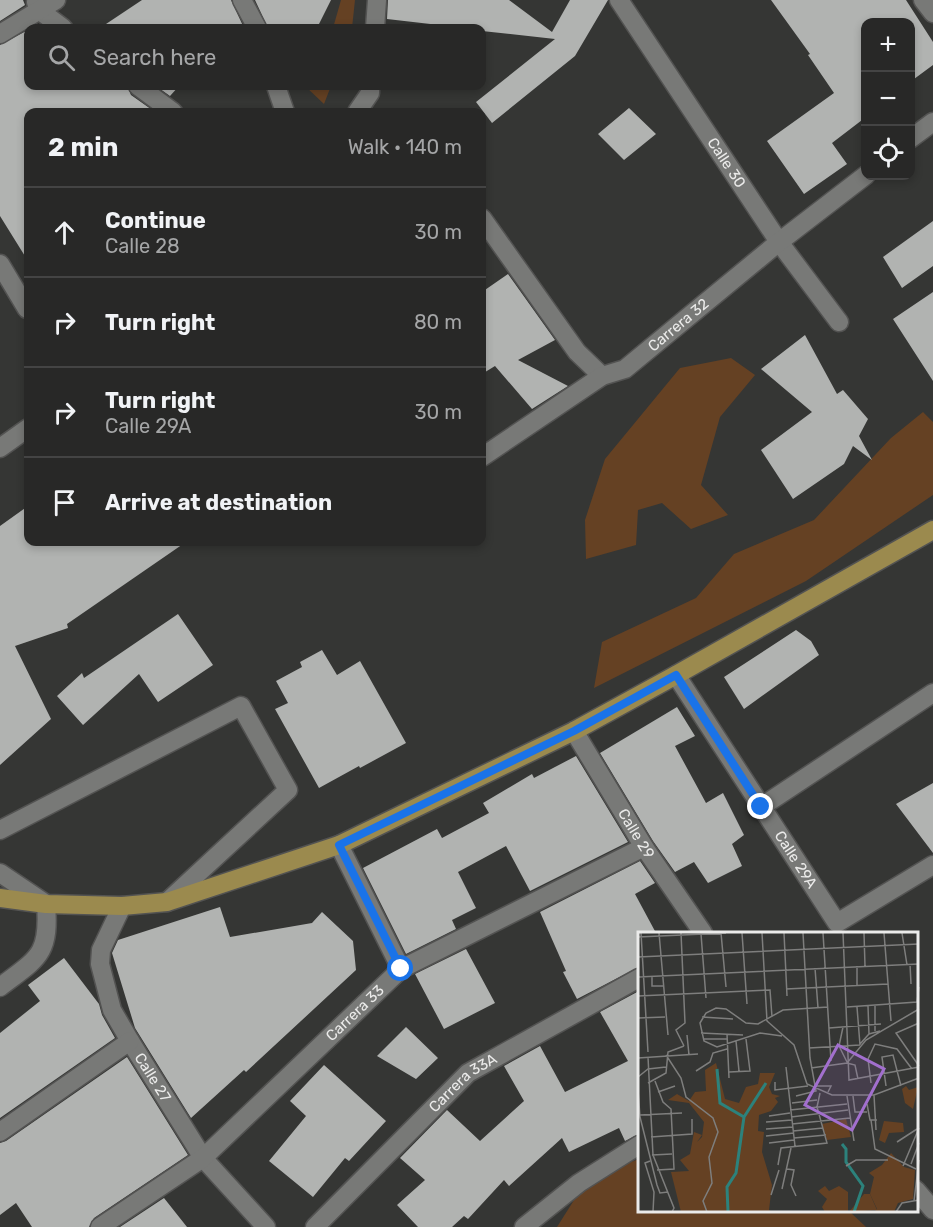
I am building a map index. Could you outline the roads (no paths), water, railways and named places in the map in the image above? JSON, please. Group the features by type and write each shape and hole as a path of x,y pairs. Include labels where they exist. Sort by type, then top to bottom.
{"main road":[{"path":"0,898 46,904 122,906 167,902 339,845 574,731 933,530"}],"street":[{"path":"0,34 37,5 56,0"},
{"path":"242,0 255,24"},
{"path":"375,24 377,0"},
{"name":"Calle 30","path":"620,0 779,243 839,322"},
{"path":"923,0 933,13"},
{"path":"37,5 58,24"},
{"path":"143,90 168,108"},
{"path":"277,90 284,108"},
{"path":"360,108 370,90"},
{"path":"915,135 933,122"},
{"name":"Carrera 32","path":"486,454 602,376 625,369 861,179"},
{"path":"486,224 577,352 602,376"},
{"path":"0,264 24,304"},
{"path":"0,448 24,431"},
{"name":"Calle 29A","path":"676,675 837,923 933,865"},
{"path":"761,807 933,693"},
{"path":"0,830 241,706 288,790 167,902"},
{"name":"Calle 29","path":"574,731 644,847 702,932"},
{"path":"339,845 401,969"},
{"name":"Carrera 33","path":"100,1227 203,1158 401,969 644,847"},
{"path":"0,873 46,904 48,930 43,947 32,963 0,987"},
{"name":"Calle 27","path":"122,906 101,950 100,964 112,1010 203,1158 266,1227"},
{"name":"Carrera 33A","path":"315,1227 468,1073 638,979"},
{"path":"0,1132 130,1041"},
{"path":"524,1227 579,1183 638,1146"},
{"path":"918,1192 933,1210"}]}
